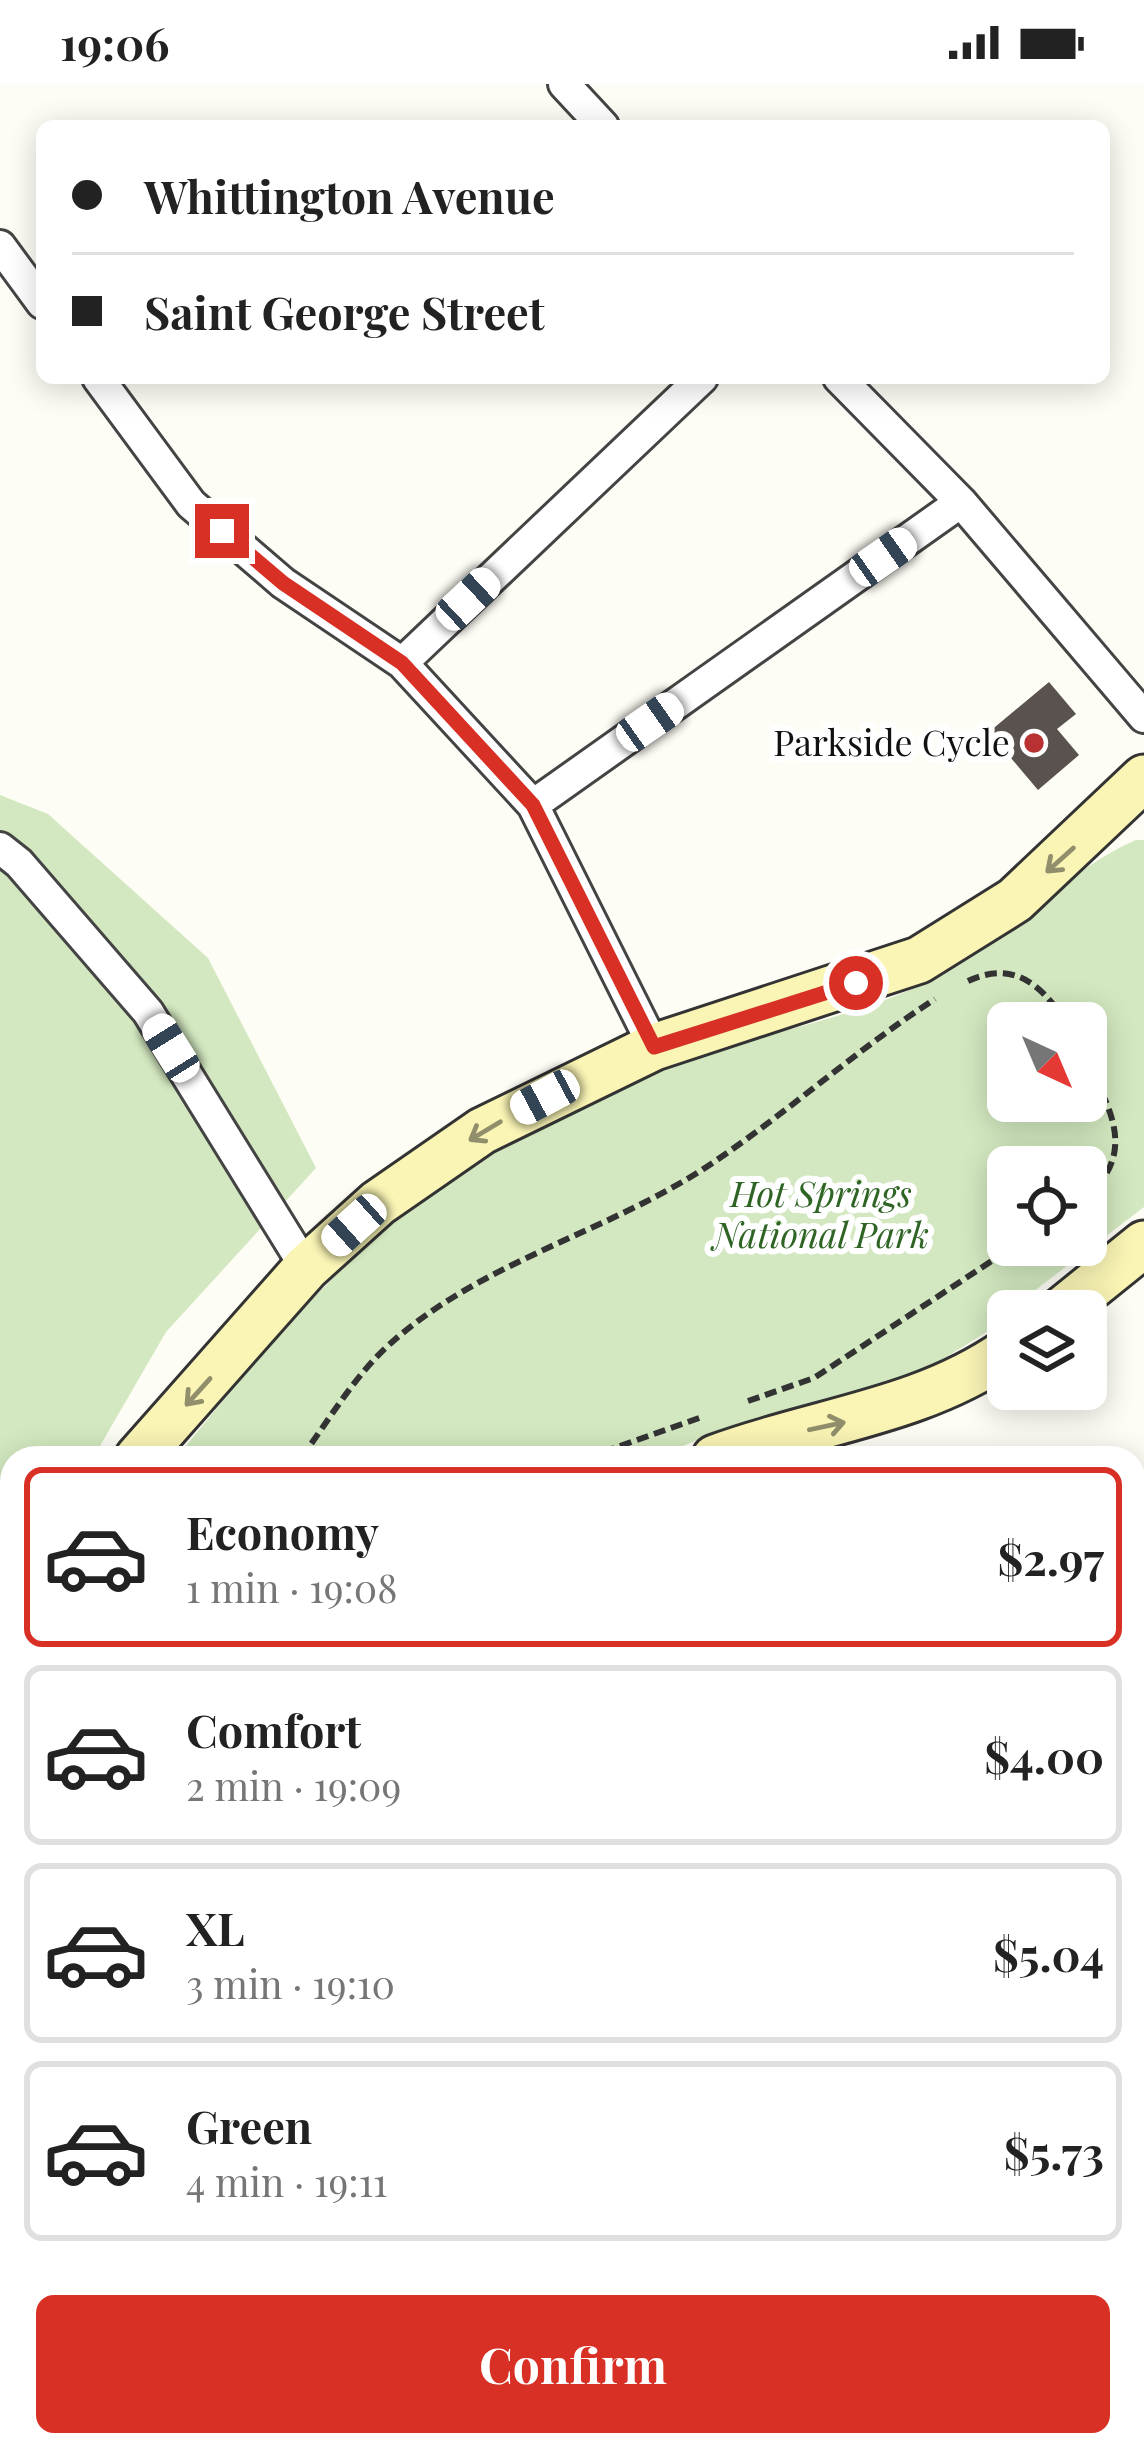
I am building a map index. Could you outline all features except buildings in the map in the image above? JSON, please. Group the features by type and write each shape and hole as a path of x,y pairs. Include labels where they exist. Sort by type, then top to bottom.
{"street":[{"path":"565,84 598,120"},
{"path":"0,246 36,295"},
{"path":"102,384 191,505 283,583 402,663 533,805 654,1047"},
{"path":"402,663 696,384"},
{"path":"845,384 961,502 1144,717"},
{"path":"533,805 961,502"},
{"path":"149,1446 306,1268 378,1203 482,1131 654,1047 920,960 1015,900 1144,778"},
{"path":"0,848 148,1012 306,1268"},
{"path":"1087,1290 1144,1244"},
{"path":"711,1437 764,1440 868,1417 945,1388 987,1363"}],"path":[{"path":"956,986 989,971 1015,974 1054,1002"},
{"path":"310,1446 378,1357 429,1314 484,1277 691,1176 937,998"},
{"path":"1107,1103 1118,1144 1107,1174"},
{"path":"728,1408 814,1378 987,1264"},
{"path":"657,1446 711,1437"}],"green space":[{"path":"0,795 48,814 208,958 316,1168 166,1332 100,1446 0,1446"},
{"name":"Hot Springs National Park","path":"1136,840 1144,840 1144,1207 1107,1235 1107,1146 987,1146 987,1266 1067,1266 1035,1290 987,1290 987,1332 896,1388 724,1429 683,1446 186,1446 317,1294 419,1200 476,1158 537,1120 605,1087 879,1002 947,972 1079,873"}],"place":[{"name":"Parkside Cycle","path":"1034,743"}],"route":[{"path":"222,531 283,583 402,663 533,805 654,1047 856,983"}]}
